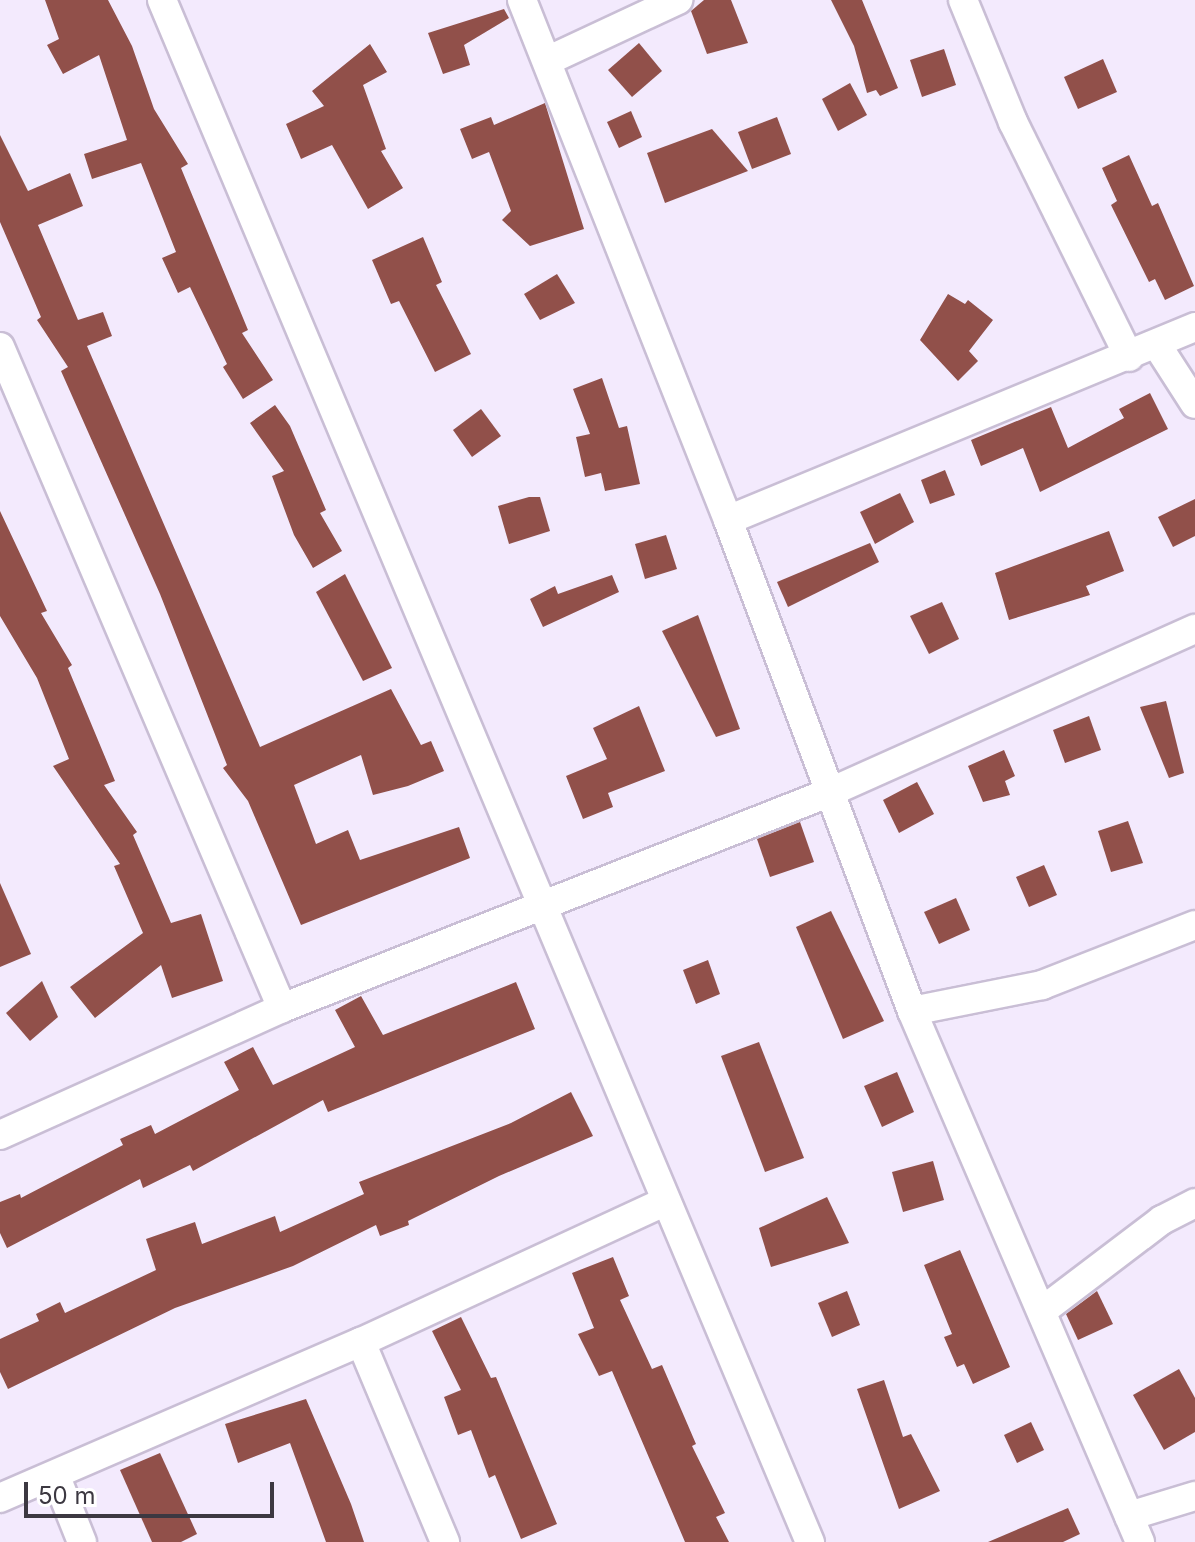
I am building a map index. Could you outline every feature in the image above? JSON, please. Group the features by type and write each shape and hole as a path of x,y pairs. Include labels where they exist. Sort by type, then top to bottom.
{"street":[{"path":"162,0 810,1542"},
{"path":"522,0 728,520 912,1011 1134,1529 1195,1496"},
{"path":"547,61 678,0"},
{"path":"963,0 1013,122 1129,357"},
{"path":"728,520 1129,357 1195,327"},
{"path":"1157,345 1195,404"},
{"path":"0,347 282,1008"},
{"path":"2,1127 282,1008 828,793 1195,629"},
{"path":"912,1011 1042,985 1195,925"},
{"path":"0,1498 56,1477 361,1342 666,1201"},
{"path":"1042,1311 1162,1220 1195,1203"},
{"path":"361,1342 445,1542"},
{"path":"56,1477 82,1542"}],"building":[{"path":"45,0 108,0 132,46 154,109 188,164 181,168 248,330 242,333 273,380 243,399 223,367 227,364 190,287 178,293 162,258 176,252 141,163 92,179 84,154 127,140 99,55 63,74 47,45 59,39"},
{"path":"704,0 731,0 748,43 707,54 691,11"},
{"path":"831,0 862,0 898,88 880,96 876,90 867,93 854,46"},
{"path":"504,9 509,18 464,45 470,65 443,74 428,33"},
{"path":"639,43 662,71 632,97 608,70"},
{"path":"370,44 387,72 363,85 386,149 381,151 403,188 368,209 332,145 301,159 286,124 324,106 312,91"},
{"path":"944,49 956,85 922,97 910,60"},
{"path":"1103,59 1117,92 1078,109 1064,77"},
{"path":"850,83 867,115 838,131 822,99"},
{"path":"545,103 584,229 530,246 502,220 511,211 489,152 472,159 460,129 491,117 494,125"},
{"path":"631,111 642,137 619,148 607,122"},
{"path":"777,117 791,154 752,169 738,132"},
{"path":"712,129 748,171 665,203 647,153"},
{"path":"0,135 28,191 70,173 83,206 38,225 78,320 103,312 112,336 87,346 260,747 391,689 421,745 431,741 444,771 408,786 373,795 361,755 294,785 316,844 348,830 360,860 459,827 470,858 301,925 248,801 223,768 227,765 160,594 61,371 68,367 37,320 41,317 0,222"},
{"path":"1129,155 1152,206 1158,203 1194,286 1165,300 1155,279 1149,282 1111,205 1117,201 1102,168"},
{"path":"423,237 442,282 436,285 471,354 435,372 399,301 391,304 372,260"},
{"path":"557,274 575,303 540,320 524,294"},
{"path":"948,294 965,304 968,300 993,320 969,351 978,361 958,381 920,340"},
{"path":"602,378 619,428 627,426 640,484 605,491 601,473 585,477 576,437 590,434 573,389"},
{"path":"1150,393 1168,429 1040,492 1023,448 981,466 971,440 1051,407 1068,448 1124,418 1119,409"},
{"path":"275,405 290,426 326,510 320,513 342,551 313,568 294,535 272,476 284,471 250,423"},
{"path":"481,409 501,436 472,457 453,430"},
{"path":"945,470 955,495 930,504 921,480"},
{"path":"900,493 914,522 875,544 860,512"},
{"path":"540,497 550,531 509,544 498,506"},
{"path":"1195,499 1195,536 1173,547 1158,517"},
{"path":"0,511 47,611 41,613 72,665 68,668 115,781 104,785 137,832 133,835 171,923 201,914 223,981 172,998 161,965 95,1018 70,987 143,933 114,866 120,864 53,766 69,759 37,678 0,616"},
{"path":"1109,531 1124,571 1086,586 1090,595 1009,620 995,573"},
{"path":"666,535 677,569 645,579 635,544"},
{"path":"870,543 879,562 788,607 777,582"},
{"path":"345,574 392,668 363,681 316,592"},
{"path":"612,575 619,592 543,627 530,599 555,586 558,594"},
{"path":"942,602 959,639 929,654 910,616"},
{"path":"698,615 740,729 716,737 662,631"},
{"path":"1166,701 1184,773 1169,778 1140,707"},
{"path":"639,706 665,771 608,793 613,807 583,819 566,776 607,759 593,728"},
{"path":"1089,716 1101,750 1065,763 1053,730"},
{"path":"1004,750 1015,776 1005,781 1010,795 983,802 968,766"},
{"path":"917,782 934,814 899,833 883,800"},
{"path":"1128,821 1143,863 1111,872 1098,831"},
{"path":"800,822 814,862 770,877 757,839"},
{"path":"1044,865 1057,895 1029,907 1016,877"},
{"path":"0,883 31,954 0,967"},
{"path":"956,898 970,930 939,944 924,912"},
{"path":"831,911 884,1021 843,1039 796,927"},
{"path":"708,960 720,994 696,1004 683,970"},
{"path":"42,981 58,1017 30,1041 6,1013"},
{"path":"516,982 535,1029 328,1112 323,1100 193,1171 190,1165 143,1188 140,1179 7,1248 0,1233 0,1202 20,1194 21,1198 123,1145 120,1139 151,1125 155,1134 239,1090 224,1062 253,1047 273,1085 355,1047 335,1010 361,996 383,1035"},
{"path":"759,1042 804,1158 765,1172 721,1056"},
{"path":"897,1072 914,1112 882,1127 864,1086"},
{"path":"571,1092 593,1136 499,1176 408,1221 409,1225 380,1236 376,1225 293,1266 175,1308 8,1389 0,1372 0,1339 39,1321 36,1314 60,1302 65,1313 156,1270 146,1239 195,1222 202,1244 275,1216 280,1232 364,1194 359,1182 511,1123"},
{"path":"933,1161 944,1200 903,1212 892,1172"},
{"path":"827,1197 849,1243 771,1267 759,1228"},
{"path":"960,1250 1010,1367 973,1384 964,1364 957,1367 944,1337 952,1334 924,1265"},
{"path":"613,1257 629,1296 620,1300 652,1369 662,1365 696,1444 692,1446 725,1513 716,1517 729,1542 685,1542 612,1371 599,1376 578,1334 594,1328 572,1273"},
{"path":"847,1291 860,1325 832,1337 818,1303"},
{"path":"1097,1291 1113,1324 1078,1340 1066,1314"},
{"path":"461,1317 491,1378 496,1377 557,1524 521,1539 495,1475 489,1478 471,1430 458,1435 444,1397 461,1390 432,1331"},
{"path":"1179,1369 1195,1398 1195,1432 1164,1450 1133,1395"},
{"path":"884,1380 903,1437 911,1434 940,1491 899,1509 857,1389"},
{"path":"306,1399 364,1542 326,1542 290,1443 238,1463 225,1424"},
{"path":"1031,1422 1044,1450 1017,1463 1004,1435"},
{"path":"160,1453 197,1534 181,1542 152,1542 120,1470"},
{"path":"1068,1508 1080,1534 1063,1542 988,1542"}]}
